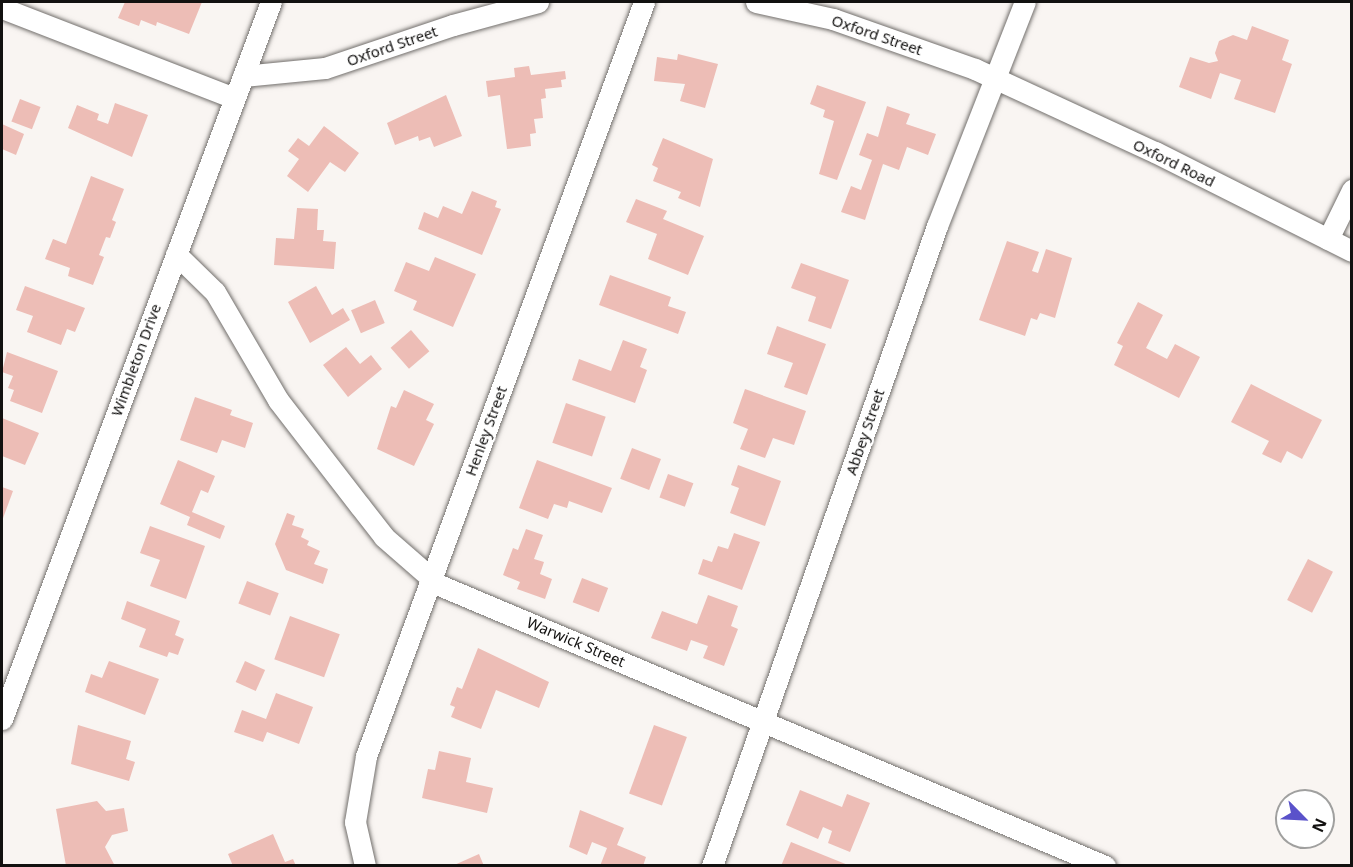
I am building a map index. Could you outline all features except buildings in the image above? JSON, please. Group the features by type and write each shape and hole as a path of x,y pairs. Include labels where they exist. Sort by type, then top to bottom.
{"street":[{"name":"Wimbleton Drive","path":"2,719 271,2"},
{"name":"Oxford Street","path":"243,75 325,68 453,25 538,2"},
{"name":"Henley Street","path":"365,866 355,822 366,756 644,2"},
{"name":"Oxford Street","path":"756,2 844,22 994,80"},
{"name":"Abbey Street","path":"712,866 938,226 1025,2"},
{"path":"2,8 234,98"},
{"name":"Oxford Road","path":"994,80 1155,152 1352,251"},
{"path":"1328,239 1352,190"},
{"name":"Warwick Street","path":"176,254 215,292 260,372 313,447 384,537 430,578 449,590 1093,863"}]}
